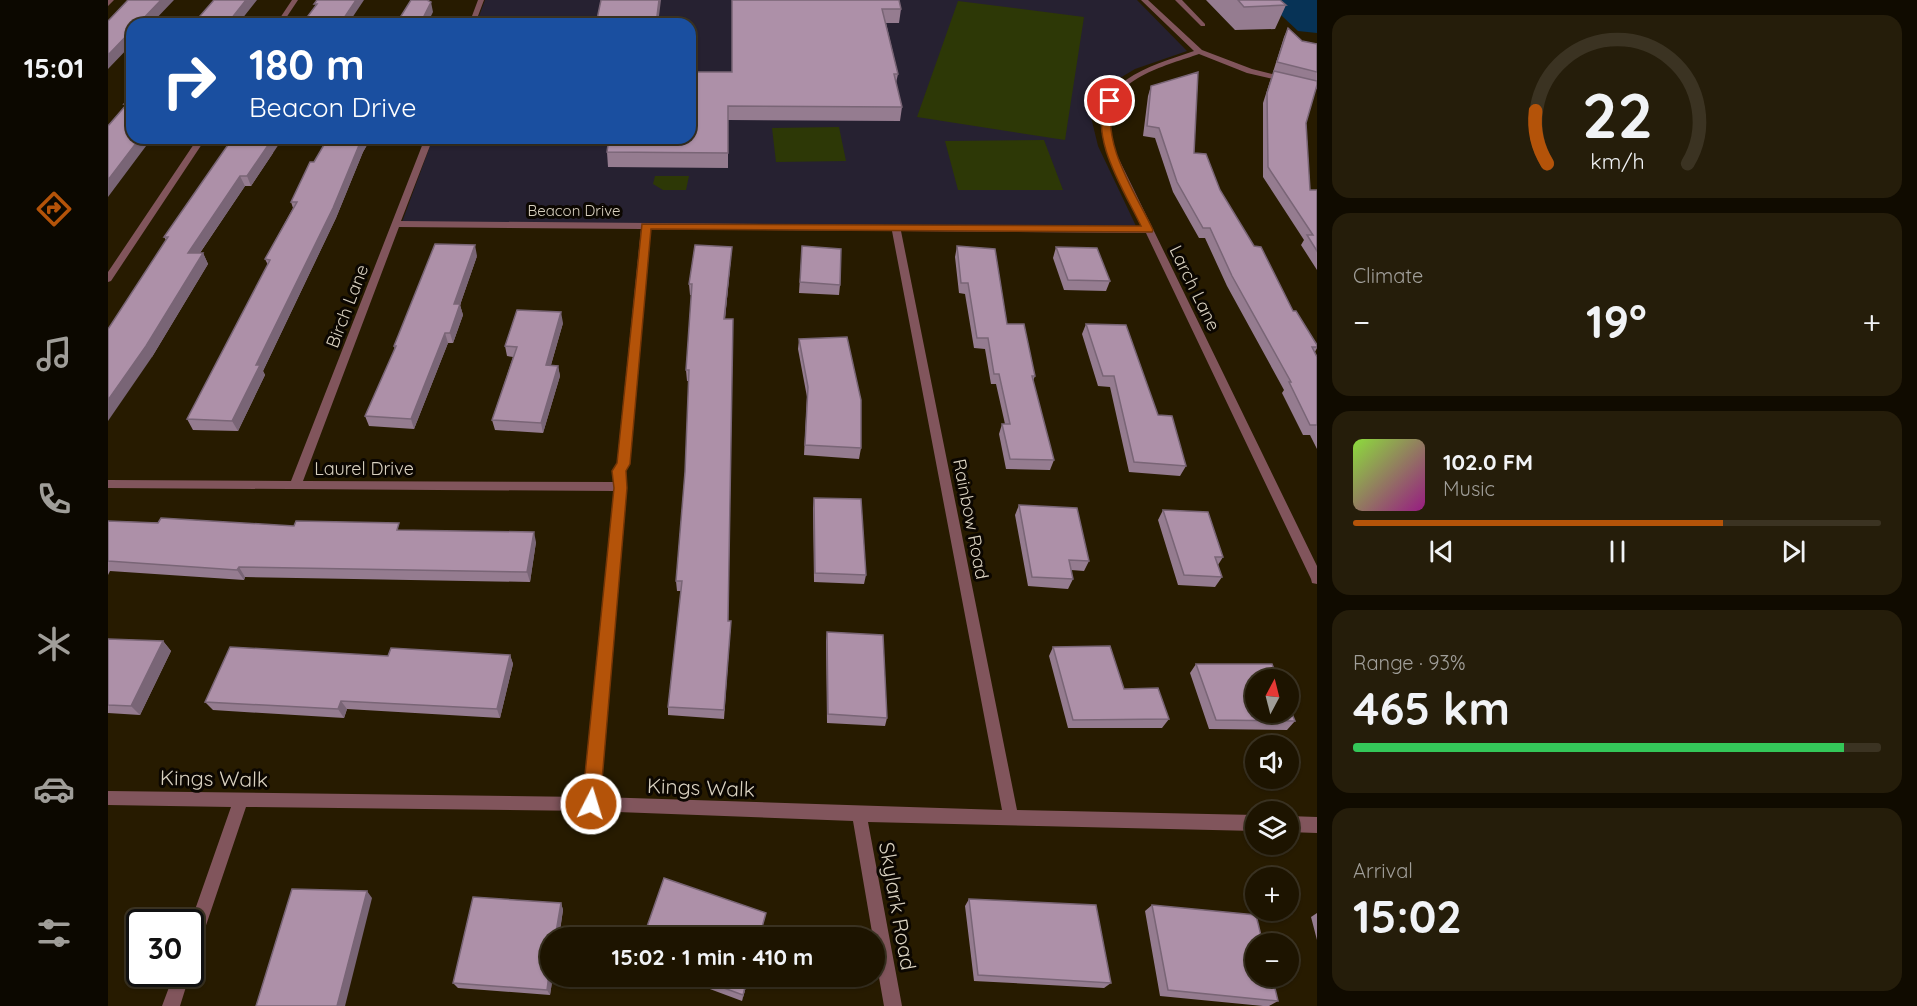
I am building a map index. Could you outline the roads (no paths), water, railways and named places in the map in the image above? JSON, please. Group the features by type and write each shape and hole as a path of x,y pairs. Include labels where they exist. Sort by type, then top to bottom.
{"street":[{"path":"108,4 111,0"},
{"path":"283,18 295,0"},
{"path":"474,18 481,0"},
{"path":"1144,0 1199,51 1250,71 1317,87"},
{"path":"1178,0 1203,26"},
{"name":"Larch Lane","path":"1199,51 1153,68 1127,82 1110,101 1105,112 1105,130 1111,151 1148,230 1317,579"},
{"path":"108,279 198,144"},
{"name":"Birch Lane","path":"295,485 427,144"},
{"name":"Beacon Drive","path":"396,224 1148,230"},
{"path":"591,804 620,488 619,471 623,464 646,226"},
{"name":"Rainbow Road","path":"896,228 1011,817"},
{"name":"Laurel Drive","path":"108,484 620,488"},
{"name":"Kings Walk","path":"108,798 591,804 859,814 1245,823"},
{"path":"204,909 241,800"},
{"name":"Skylark Road","path":"859,814 893,1006"},
{"path":"1299,824 1317,825"},
{"path":"171,1006 178,987"}],"water":[{"path":"1265,0 1317,0 1317,33 1298,31"}]}
